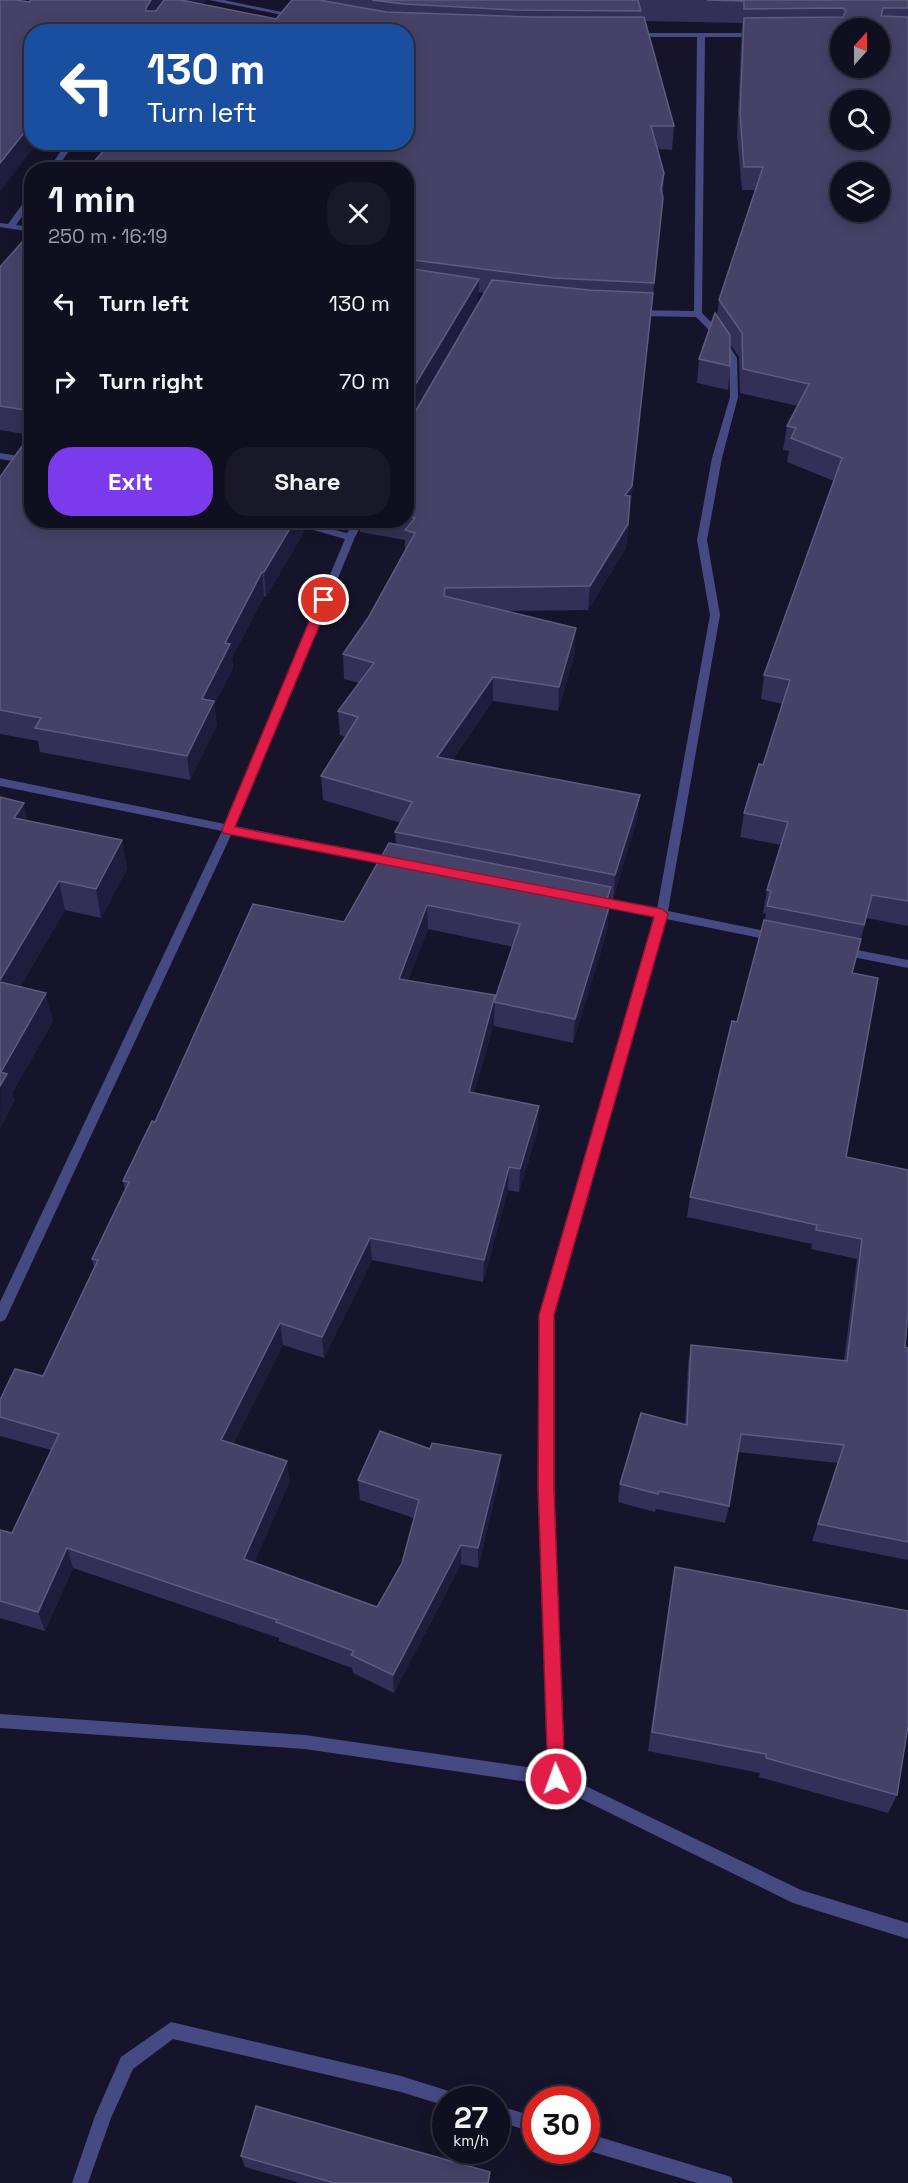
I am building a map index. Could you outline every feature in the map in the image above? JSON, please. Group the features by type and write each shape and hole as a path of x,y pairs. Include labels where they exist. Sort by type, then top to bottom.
{"street":[{"path":"213,0 236,2 309,18"},
{"path":"619,35 770,35"},
{"path":"698,314 701,35"},
{"path":"10,227 24,208"},
{"path":"0,225 24,229"},
{"path":"556,1779 546,1488 547,1315 662,914 715,615 702,540 717,458 734,397 733,358 716,332 698,314 624,313"},
{"path":"0,456 24,460"},
{"path":"314,528 350,537"},
{"path":"0,1316 228,830 355,528"},
{"path":"0,782 404,864"},
{"path":"580,898 791,940"},
{"path":"826,947 908,964"},
{"path":"0,1721 304,1742 556,1779 799,1897 908,1931"},
{"path":"80,2183 103,2116 127,2063 171,2030 401,2084 432,2094"},
{"path":"600,2145 726,2183"}],"building":[{"path":"0,0 29,2 31,0 151,0 146,11 156,11 164,0 181,0 276,19 292,0 319,0 386,12 533,17 644,17 674,126 651,126 664,173 654,283 553,278 414,260 414,162 94,162 104,150 414,150 414,24 24,24 24,133 0,163"},
{"path":"372,0 638,0 641,11 513,10"},
{"path":"707,0 908,0 908,8 883,8 881,16 908,17 908,901 872,895 864,925 767,906 771,891 767,890 788,822 744,813 759,764 763,765 790,680 764,675 842,458 791,438 796,428 787,426 809,384 743,369 742,333 719,300 763,167 744,167 740,113 744,18 843,17 846,11 843,8 744,9 744,1"},
{"path":"24,240 24,410 0,406 0,267"},
{"path":"414,269 479,279 414,387"},
{"path":"492,280 589,290 653,293 632,486 625,495 630,496 628,524 590,586 445,588 444,596 576,628 559,687 493,677 437,757 640,795 615,875 395,832 412,802 321,776 358,717 338,711 374,663 343,654 368,618 415,533 405,530 414,528 415,518 414,414"},
{"path":"715,313 730,335 730,366 699,359"},
{"path":"24,443 24,528 290,528 262,572 225,643 230,644 202,699 214,701 187,756 35,728 41,718 0,710 0,477"},
{"path":"0,797 24,803 14,818 122,840 96,889 59,881 0,980"},
{"path":"389,843 611,887 605,906 609,907 575,1019 494,1002 520,924 427,905 399,979 495,995 469,1092 539,1106 520,1169 509,1167 484,1260 370,1238 322,1337 280,1323 221,1440 287,1461 244,1559 377,1607 402,1563 419,1500 358,1480 380,1431 430,1449 432,1443 501,1455 478,1548 461,1545 393,1675 351,1655 354,1651 276,1622 277,1620 67,1548 38,1612 0,1601 0,1530 12,1533 59,1434 0,1417 0,1400 15,1369 43,1376 98,1260 92,1259 129,1182 123,1181 152,1121 155,1122 253,904 344,922"},
{"path":"764,920 861,939 852,973 878,978 846,1157 908,1170 908,1310 905,1347 908,1348 908,1542 818,1524 844,1445 741,1434 729,1506 659,1491 658,1494 620,1484 641,1413 687,1425 691,1345 847,1361 862,1239 816,1230 817,1225 690,1197 732,1021 737,1022"},
{"path":"0,982 46,993 1,1072 7,1074 0,1086"},
{"path":"675,1567 908,1611 908,1726 897,1795 766,1758 766,1754 652,1732"},
{"path":"256,2106 432,2156 432,2164 462,2164 490,2172 488,2183 334,2183 241,2156"}],"route":[{"path":"324,600 228,830 662,914 547,1315 546,1488 556,1779"}]}
